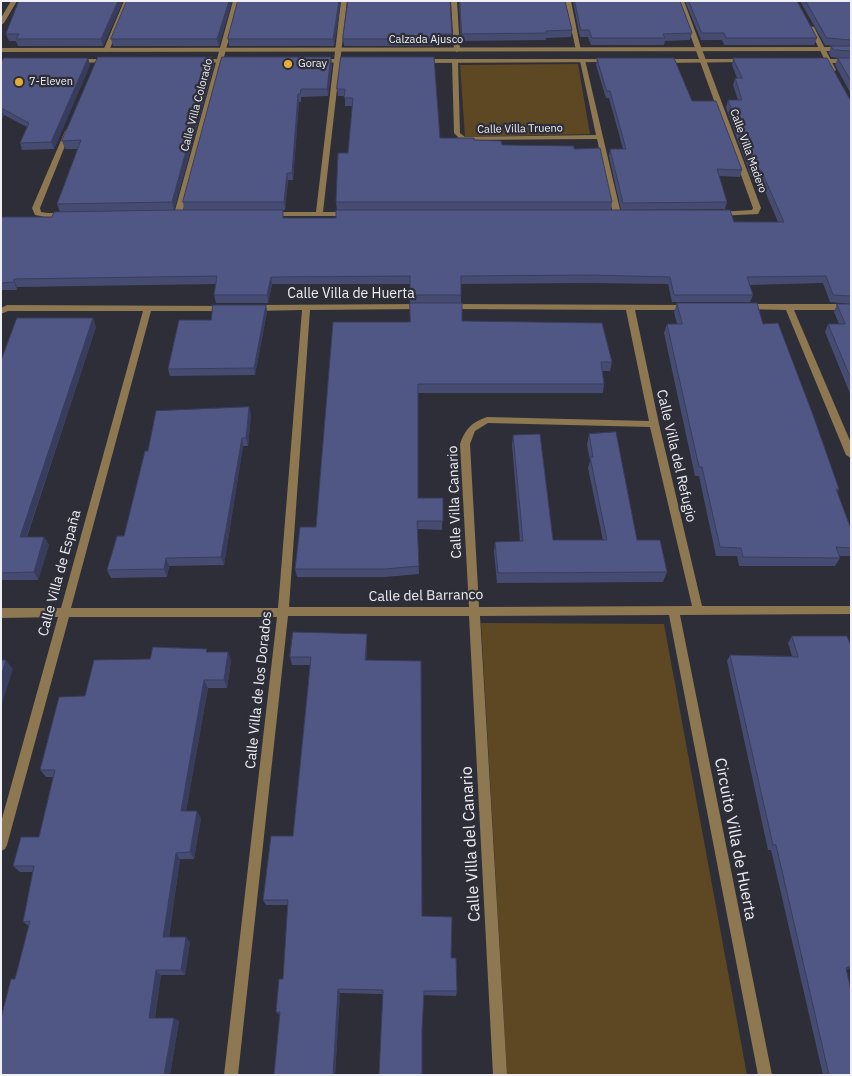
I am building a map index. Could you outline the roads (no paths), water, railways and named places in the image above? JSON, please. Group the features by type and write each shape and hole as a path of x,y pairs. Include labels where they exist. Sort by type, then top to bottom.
{"street":[{"path":"1,23 14,1"},
{"path":"106,50 127,1"},
{"name":"Calle Villa Colorado","path":"178,214 218,61 236,1"},
{"path":"319,214 344,1"},
{"path":"454,1 457,50"},
{"path":"568,1 579,50"},
{"name":"Calle Villa Madero","path":"681,1 757,208 755,212 748,214 710,214"},
{"path":"807,20 838,78"},
{"name":"Calzada Ajusco","path":"1,50 851,49"},
{"path":"486,50 489,61"},
{"path":"68,61 116,61"},
{"path":"94,69 97,61"},
{"path":"190,61 244,61"},
{"path":"309,61 357,61"},
{"name":"Calzada Ajusco","path":"416,61 621,61"},
{"name":"Calle Villa Trueno","path":"455,61 457,133 462,139 599,137"},
{"path":"584,61 617,214"},
{"path":"658,61 752,61"},
{"path":"810,61 851,61"},
{"path":"70,126 36,208 38,213 50,216 70,216"},
{"path":"168,214 188,214"},
{"path":"263,214 359,214"},
{"path":"607,214 626,214"},
{"path":"730,307 851,306"},
{"name":"Calle Villa de Huerta","path":"247,308 434,307"},
{"path":"444,307 700,307"},
{"name":"Calle Villa del Refugio","path":"630,307 654,424 698,611"},
{"path":"789,307 851,455"},
{"path":"1,311 6,308 237,308"},
{"name":"Calle Villa de España","path":"1,846 148,308"},
{"name":"Calle Villa de los Dorados","path":"231,1075 283,613 306,308"},
{"name":"Calle Villa Canario","path":"474,611 465,444 468,432 476,424 487,420 654,424"},
{"name":"Circuito Villa de Huerta","path":"674,610 765,1075"},
{"name":"Calle del Barranco","path":"1,612 283,613 851,610"},
{"name":"Calle Villa del Canario","path":"474,611 500,1075"}],"place":[{"name":"Goray","path":"288,64"},
{"name":"7-Eleven","path":"19,82"}]}
